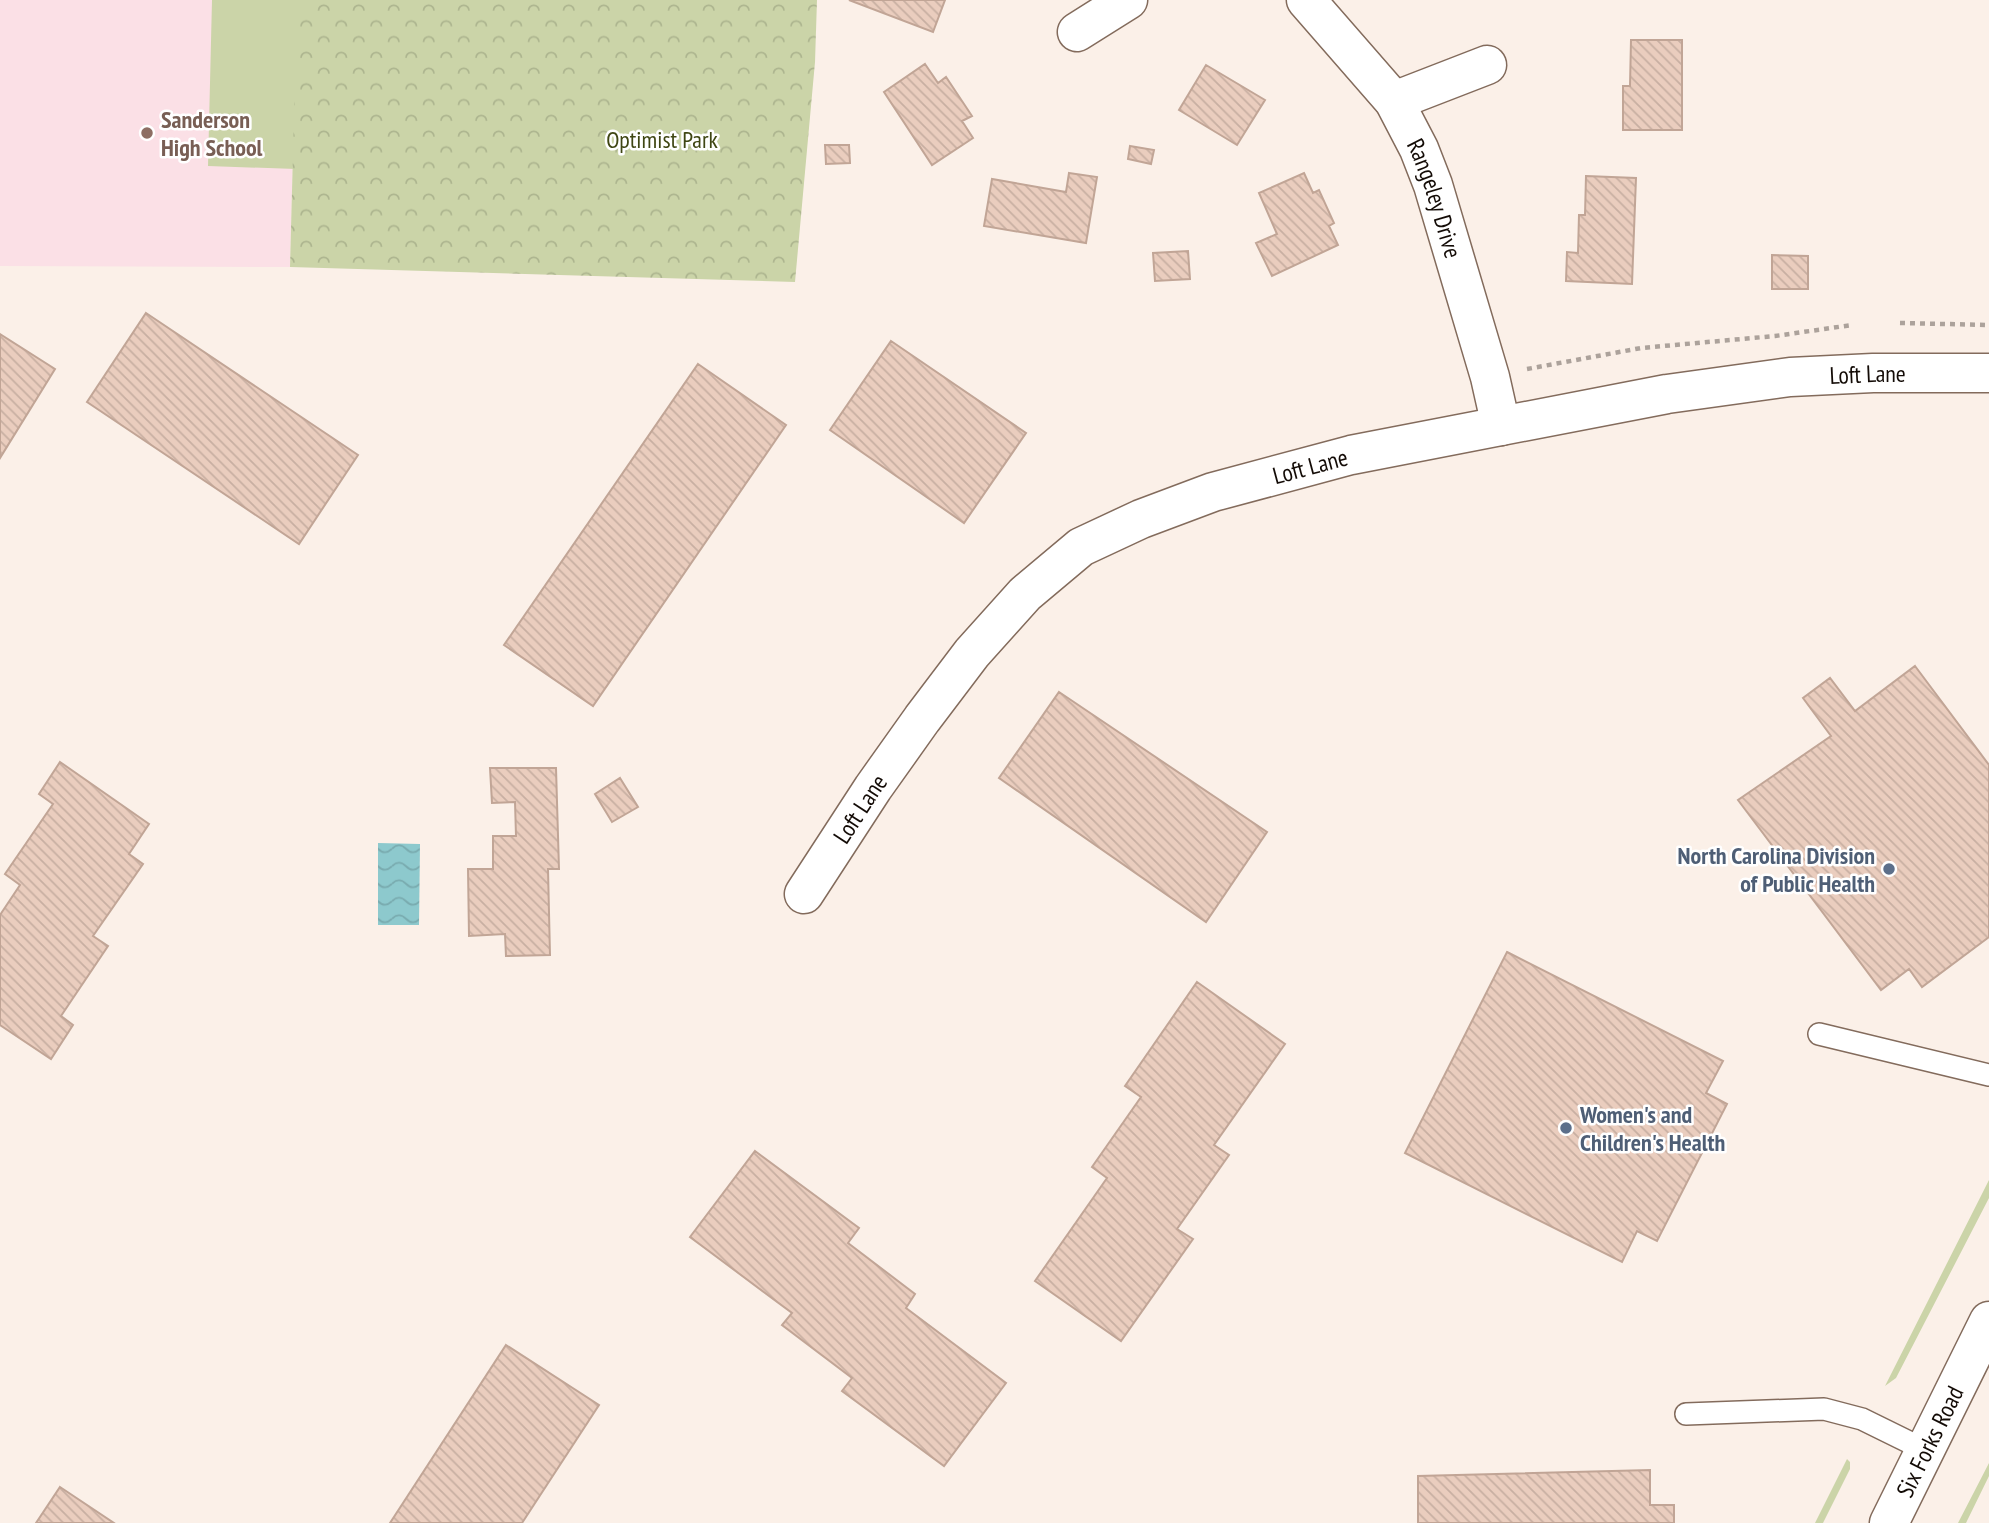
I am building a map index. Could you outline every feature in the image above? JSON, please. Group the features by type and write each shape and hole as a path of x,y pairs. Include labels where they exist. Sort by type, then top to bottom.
{"street":[{"path":"1077,32 1128,0"},
{"name":"Rangeley Drive","path":"1306,0 1394,101 1419,149 1433,185 1490,377 1501,426"},
{"path":"1394,101 1487,65"},
{"name":"Loft Lane","path":"804,894 873,788 972,653 1025,594 1081,547 1141,519 1213,492 1352,455 1667,394 1790,377 1910,372 1989,373"},
{"name":"Six Forks Road","path":"1889,1523 1989,1321"}],"lane":[{"path":"1819,1034 1989,1076"},
{"path":"1686,1414 1824,1409 1861,1419 1925,1450"}],"path":[{"path":"1900,323 1989,325"},
{"path":"1523,370 1642,348 1775,336 1852,325"}],"shaded area":[{"name":"Sanderson High School","path":"0,0 297,0 290,267 0,266"}],"green space":[{"path":"212,0 567,0 296,169 208,166"},
{"name":"Optimist Park","path":"297,0 817,0 815,62 795,282 290,267"},
{"path":"1989,1180 1989,1198 1896,1378 1885,1386"},
{"path":"1847,1459 1850,1469 1823,1523 1815,1523"},
{"path":"1989,1463 1989,1476 1966,1523 1958,1523"}],"water":[{"path":"378,843 420,844 419,925 378,925"}],"building":[{"path":"849,0 945,0 933,32"},
{"path":"1631,40 1682,40 1682,130 1623,130 1623,86 1630,86"},
{"path":"925,64 938,83 946,77 972,116 962,121 973,138 932,165 884,92"},
{"path":"1206,65 1265,100 1237,145 1179,110"},
{"path":"825,145 849,145 850,163 826,164"},
{"path":"1130,146 1154,150 1151,164 1128,159"},
{"path":"1069,173 1097,177 1086,243 984,226 992,179 1066,192"},
{"path":"1304,173 1313,193 1319,190 1334,223 1329,226 1338,245 1272,276 1256,243 1277,234 1259,193"},
{"path":"1586,176 1636,178 1632,284 1566,281 1567,252 1578,253 1579,215 1585,215"},
{"path":"1188,251 1190,279 1155,281 1153,253"},
{"path":"1772,255 1808,256 1808,289 1772,289"},
{"path":"146,313 358,455 299,544 87,402"},
{"path":"0,334 55,369 0,458"},
{"path":"891,341 1026,433 964,523 830,430"},
{"path":"698,364 786,425 593,706 504,645"},
{"name":"North Carolina Division of Public Health","path":"1915,666 1989,765 1989,937 1922,987 1909,969 1881,990 1738,800 1831,736 1803,698 1830,678 1855,711"},
{"path":"1059,692 1267,832 1206,922 999,778"},
{"path":"60,762 149,824 129,854 143,864 93,936 108,946 61,1016 73,1025 51,1059 0,1025 0,915 20,885 5,874 53,804 39,794"},
{"path":"490,768 556,768 559,869 548,869 550,955 506,956 505,934 469,936 468,869 493,869 493,836 516,836 515,802 492,803"},
{"path":"620,778 638,807 612,822 595,794"},
{"name":"Women's and Children's Health","path":"1507,952 1723,1061 1706,1093 1727,1104 1657,1241 1637,1231 1622,1262 1405,1153"},
{"path":"1197,982 1285,1044 1214,1145 1229,1155 1177,1229 1193,1239 1121,1341 1035,1281 1107,1178 1092,1167 1141,1097 1125,1086"},
{"path":"755,1151 859,1228 848,1243 915,1294 906,1308 1006,1383 944,1466 842,1391 852,1378 782,1325 792,1313 690,1237"},
{"path":"506,1345 599,1405 522,1523 390,1523"},
{"path":"1650,1470 1650,1505 1674,1505 1674,1523 1418,1523 1418,1476"},
{"path":"60,1487 114,1523 36,1523"}],"place":[{"name":"Sanderson High School","path":"147,133"},
{"name":"North Carolina Division of Public Health","path":"1889,869"},
{"name":"Women's and Children's Health","path":"1566,1128"}]}
